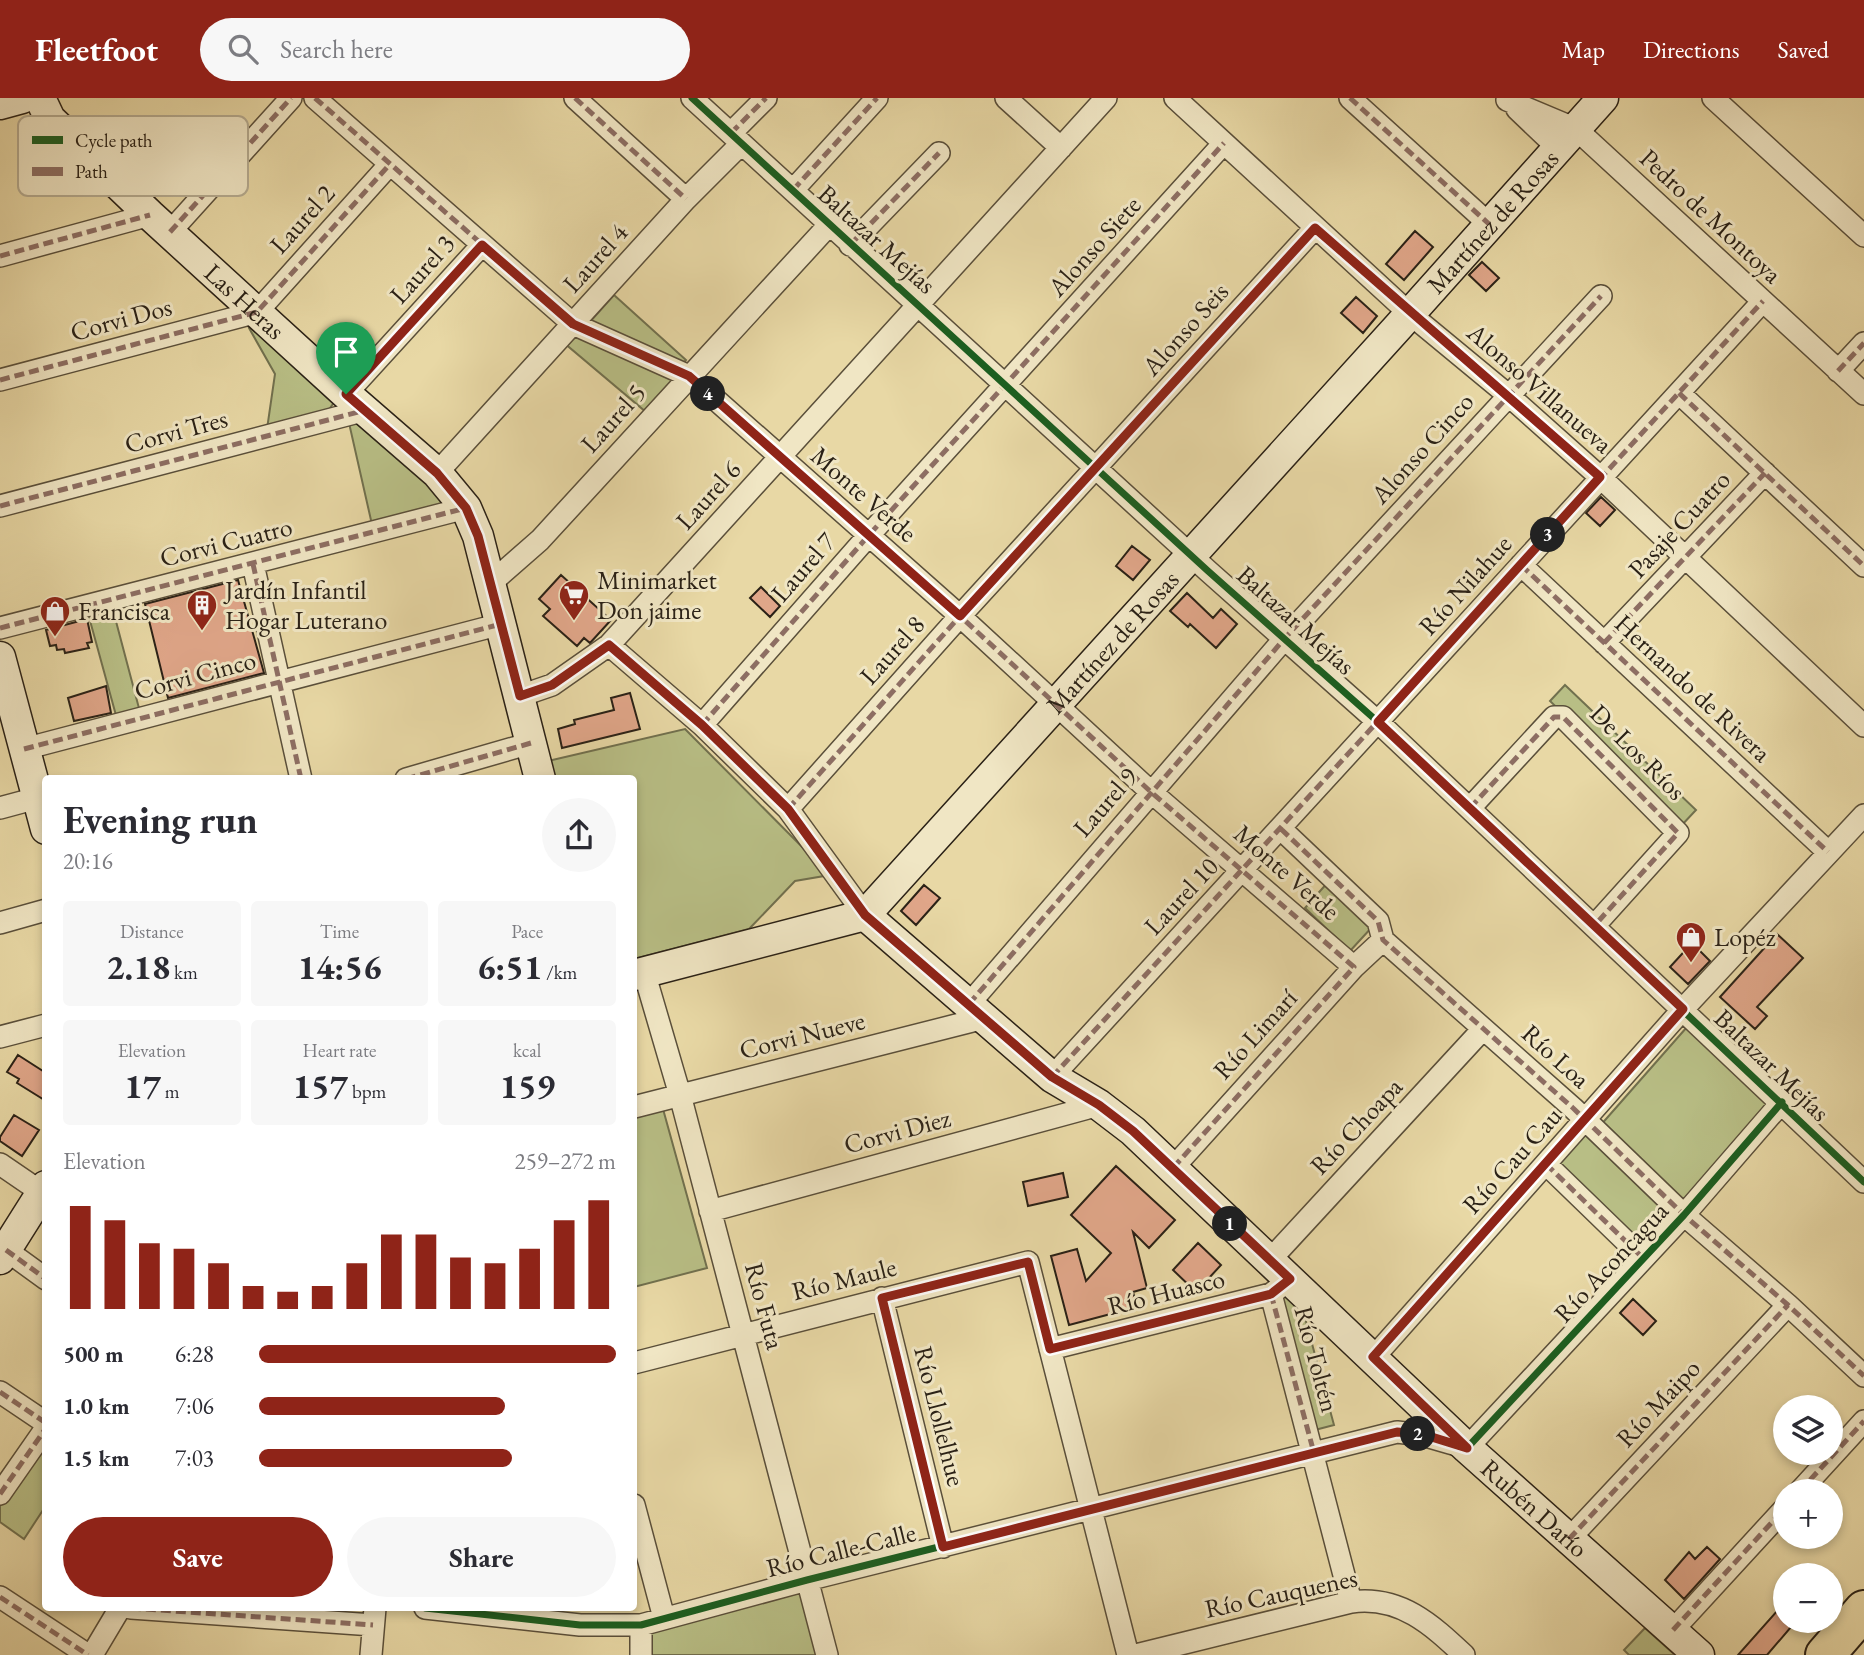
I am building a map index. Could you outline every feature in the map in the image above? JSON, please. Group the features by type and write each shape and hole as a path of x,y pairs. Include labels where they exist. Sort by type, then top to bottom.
{"highway":[{"path":"1825,1655 1864,1610"},
{"path":"1859,1655 1864,1649"}],"street":[{"path":"0,104 22,98"},
{"name":"Las Heras","path":"40,98 49,116"},
{"path":"248,139 291,98"},
{"name":"Monte Verde","path":"315,98 573,324 689,376 960,616 1151,792 1354,967"},
{"path":"575,98 686,199"},
{"name":"Baltazar Mejías","path":"692,98 850,245 1378,722 1864,1182"},
{"name":"Laurel 4","path":"437,473 686,199 766,98"},
{"path":"793,190 877,98"},
{"path":"1006,98 1060,148"},
{"name":"Laurel 6","path":"520,696 552,685 609,645 1106,98"},
{"name":"Alonso Villanueva","path":"1175,98 1410,314 1508,395 1600,477 1864,726"},
{"path":"1350,98 1489,223"},
{"name":"Martínez de Rosas","path":"865,915 1603,98"},
{"path":"1713,98 1864,236"},
{"name":"Pedro de Montoya","path":"1506,99 1567,139 1763,301 1864,394"},
{"name":"Alonso Siete","path":"1005,385 1224,144"},
{"path":"850,245 939,153"},
{"name":"Laurel 2","path":"257,312 390,164"},
{"name":"Las Heras","path":"131,196 437,473 466,508 478,536 491,583 539,775"},
{"path":"0,256 160,224 189,196"},
{"name":"Laurel 5","path":"491,583 540,540 829,225"},
{"name":"Alonso Seis","path":"1097,468 1315,228"},
{"name":"Laurel 3","path":"356,402 482,245"},
{"name":"Alonso Cinco","path":"1285,638 1601,296"},
{"name":"Río Nilahue","path":"1378,722 1763,301"},
{"name":"Corvi Dos","path":"0,380 257,312"},
{"path":"1838,371 1864,343"},
{"name":"Laurel 7","path":"702,725 1005,385"},
{"path":"1679,393 1864,566"},
{"name":"Corvi Tres","path":"0,506 356,402"},
{"name":"Laurel 8","path":"788,809 960,616 1097,468"},
{"name":"Pasaje Cuatro","path":"1604,643 1765,473"},
{"name":"Corvi Cuatro","path":"0,628 466,508"},
{"path":"253,564 300,775"},
{"name":"Hernando de Rivera","path":"1521,565 1828,852"},
{"name":"Corvi Cinco","path":"24,749 501,624"},
{"name":"Laurel 9","path":"976,1011 1151,792 1285,638"},
{"name":"Rubén Darío","path":"609,645 702,725 788,809 865,915 1052,1077 1099,1105 1133,1131 1277,1278 1373,1357 1467,1448 1699,1655"},
{"path":"0,657 5,694 42,815"},
{"name":"De Los Ríos","path":"1470,808 1554,717 1563,717 1678,833 1595,925"},
{"name":"Laurel 10","path":"1052,1077 1378,722"},
{"path":"420,775 531,743"},
{"path":"0,808 37,797"},
{"name":"Río Cau Cau","path":"1373,1357 1683,1009 1864,815"},
{"name":"Río Loa","path":"1281,829 1378,921 1383,940 1684,1215 1788,1305 1864,1377"},
{"path":"0,922 42,911"},
{"path":"639,973 865,915"},
{"name":"Río Limarí","path":"1172,1169 1354,967 1383,940"},
{"name":"Río Futa","path":"639,973 680,1095 827,1655"},
{"name":"Corvi Nueve","path":"637,1106 976,1011"},
{"path":"0,1037 42,1026"},
{"name":"Río Choapa","path":"1277,1278 1483,1029"},
{"name":"Río Aconcagua","path":"1467,1448 1684,1215 1782,1102"},
{"name":"Corvi Diez","path":"710,1211 1099,1105"},
{"path":"0,1164 42,1188"},
{"path":"1546,1164 1643,1258"},
{"path":"42,1191 3,1255 42,1277"},
{"name":"Río Maule","path":"637,1362 1028,1262 1050,1349"},
{"name":"Río Huasco","path":"1050,1349 1277,1278"},
{"name":"Río Toltén","path":"1277,1278 1314,1453 1351,1602"},
{"name":"Río Llollelhue","path":"882,1298 943,1547"},
{"name":"Río Maipo","path":"1569,1539 1788,1305"},
{"path":"1050,1349 1128,1655"},
{"path":"0,1392 42,1422"},
{"path":"1811,1479 1864,1421"},
{"path":"0,1494 42,1431"},
{"name":"Río Calle-Calle","path":"452,1611 580,1625 641,1625 807,1580 1397,1432 1422,1434 1467,1448"},
{"path":"637,1517 664,1618"},
{"path":"1673,1630 1773,1521"},
{"path":"0,1597 90,1655 118,1611"},
{"name":"Río Cauquenes","path":"1136,1655 1186,1649 1351,1602 1385,1603 1412,1612 1464,1655"},
{"path":"212,1611 374,1617 371,1655"},
{"path":"641,1625 641,1655"}],"green space":[{"path":"614,295 686,360 680,366 588,324"},
{"path":"261,323 337,398 328,411 267,429 275,374 249,328"},
{"path":"577,333 673,380 646,412 563,342"},
{"path":"361,419 446,501 442,510 373,529 349,423"},
{"path":"113,610 140,712 117,719 89,617"},
{"path":"1565,685 1696,810 1680,827 1550,701"},
{"path":"685,729 830,875 795,881 749,929 637,958 637,775 552,775 548,761"},
{"path":"1329,881 1373,926 1350,951 1305,908"},
{"path":"1687,1027 1776,1103 1681,1203 1599,1127"},
{"path":"663,1109 707,1268 637,1286 637,1116"},
{"path":"1587,1133 1674,1215 1636,1257 1548,1174"},
{"path":"1298,1292 1334,1425 1311,1431 1275,1299"},
{"path":"42,1442 42,1512 24,1539 0,1522 0,1505"},
{"path":"805,1590 821,1655 646,1655 647,1634"},
{"path":"1645,1628 1675,1655 1629,1655 1624,1650"}],"building":[{"path":"1415,231 1433,247 1404,280 1386,264"},
{"path":"1482,262 1499,278 1486,291 1469,275"},
{"path":"1356,297 1377,316 1363,333 1341,313"},
{"path":"1601,497 1615,510 1600,526 1586,513"},
{"path":"1132,546 1150,560 1133,580 1116,566"},
{"path":"561,575 611,620 590,643 584,638 577,646 543,616 550,609 539,599"},
{"name":"Jardín Infantil Hogar Luterano","path":"238,580 264,673 168,698 145,604"},
{"path":"761,587 780,606 770,617 750,598"},
{"path":"1187,593 1213,618 1221,609 1237,624 1216,648 1190,624 1188,627 1170,611"},
{"path":"87,619 92,642 87,643 89,648 65,653 64,649 57,650 56,645 50,646 46,630"},
{"path":"106,686 111,713 74,721 68,698"},
{"path":"630,693 640,729 562,748 558,729 575,724 574,720 614,710 611,698"},
{"path":"924,885 940,898 916,925 901,911"},
{"path":"1777,934 1803,958 1757,1007 1767,1016 1755,1029 1720,997"},
{"name":"Lopéz","path":"1692,943 1710,961 1688,984 1670,967"},
{"path":"18,1055 42,1070 42,1099 17,1083 19,1079 7,1072"},
{"path":"14,1115 39,1130 22,1156 0,1141"},
{"path":"1116,1166 1175,1220 1149,1248 1133,1232 1147,1288 1133,1292 1137,1307 1069,1325 1051,1256 1077,1249 1086,1281 1111,1253 1071,1215"},
{"path":"1063,1173 1068,1197 1028,1206 1023,1182"},
{"path":"1198,1243 1221,1265 1196,1292 1173,1270"},
{"path":"1633,1299 1656,1321 1643,1335 1620,1313"},
{"path":"1707,1547 1720,1559 1684,1599 1665,1580 1689,1552 1695,1559"},
{"path":"1773,1616 1773,1633 1786,1633 1767,1655 1738,1655"}],"marked path":[{"path":"248,146 291,98"},
{"path":"315,98 573,324 689,376 960,616 1151,792 1354,967 1172,1169"},
{"path":"575,98 686,199"},
{"path":"731,133 766,98"},
{"path":"793,190 877,98"},
{"path":"1350,98 1489,224"},
{"path":"702,725 869,535 1224,143"},
{"path":"850,245 939,153"},
{"path":"0,380 257,312 390,164"},
{"path":"170,232 203,196"},
{"path":"0,256 150,215"},
{"path":"788,809 960,616 1315,228"},
{"path":"346,394 482,245"},
{"path":"969,1004 1285,638 1601,296"},
{"path":"1052,1077 1763,301"},
{"path":"1838,371 1864,343"},
{"path":"1679,393 1864,566"},
{"path":"0,506 366,410"},
{"path":"1604,643 1765,473"},
{"path":"0,628 466,508"},
{"path":"253,564 300,775"},
{"path":"1521,565 1828,852"},
{"path":"24,749 501,624"},
{"path":"1470,808 1554,717 1563,717 1678,833 1595,925"},
{"path":"420,775 531,743"},
{"path":"1281,829 1378,921 1383,940 1573,1108 1684,1215 1788,1305 1864,1376"},
{"path":"1546,1164 1643,1258"},
{"path":"6,1250 42,1276"},
{"path":"1271,1294 1314,1453"},
{"path":"882,1298 943,1547"},
{"path":"1569,1539 1788,1305"},
{"path":"0,1392 42,1420"},
{"path":"1811,1479 1864,1421"},
{"path":"0,1494 42,1434"},
{"path":"1673,1630 1773,1521"},
{"path":"0,1597 88,1655"},
{"path":"174,1611 373,1625"}],"cycle path":[{"path":"692,98 1208,571 1378,722 1864,1182"},
{"path":"452,1611 580,1625 641,1625 807,1580 1397,1432 1422,1435 1467,1448 1684,1215 1782,1102"}],"place":[{"name":"Minimarket Don jaime","path":"574,622"},
{"name":"Jardín Infantil Hogar Luterano","path":"202,632"},
{"name":"Francisca","path":"55,638"},
{"name":"Lopéz","path":"1691,964"}],"route":[{"path":"1315,228 1410,314 1508,395 1600,477 1378,722 1683,1009 1373,1357 1467,1448 1422,1434 1397,1432 943,1547 882,1298 1028,1262 1050,1349 1271,1294 1290,1279 1133,1131 1099,1105 1052,1077 865,915 788,809 702,725 609,645 552,685 520,696 478,536 466,508 437,473 346,394 482,245 573,324 689,376 960,616 1315,228"}]}
